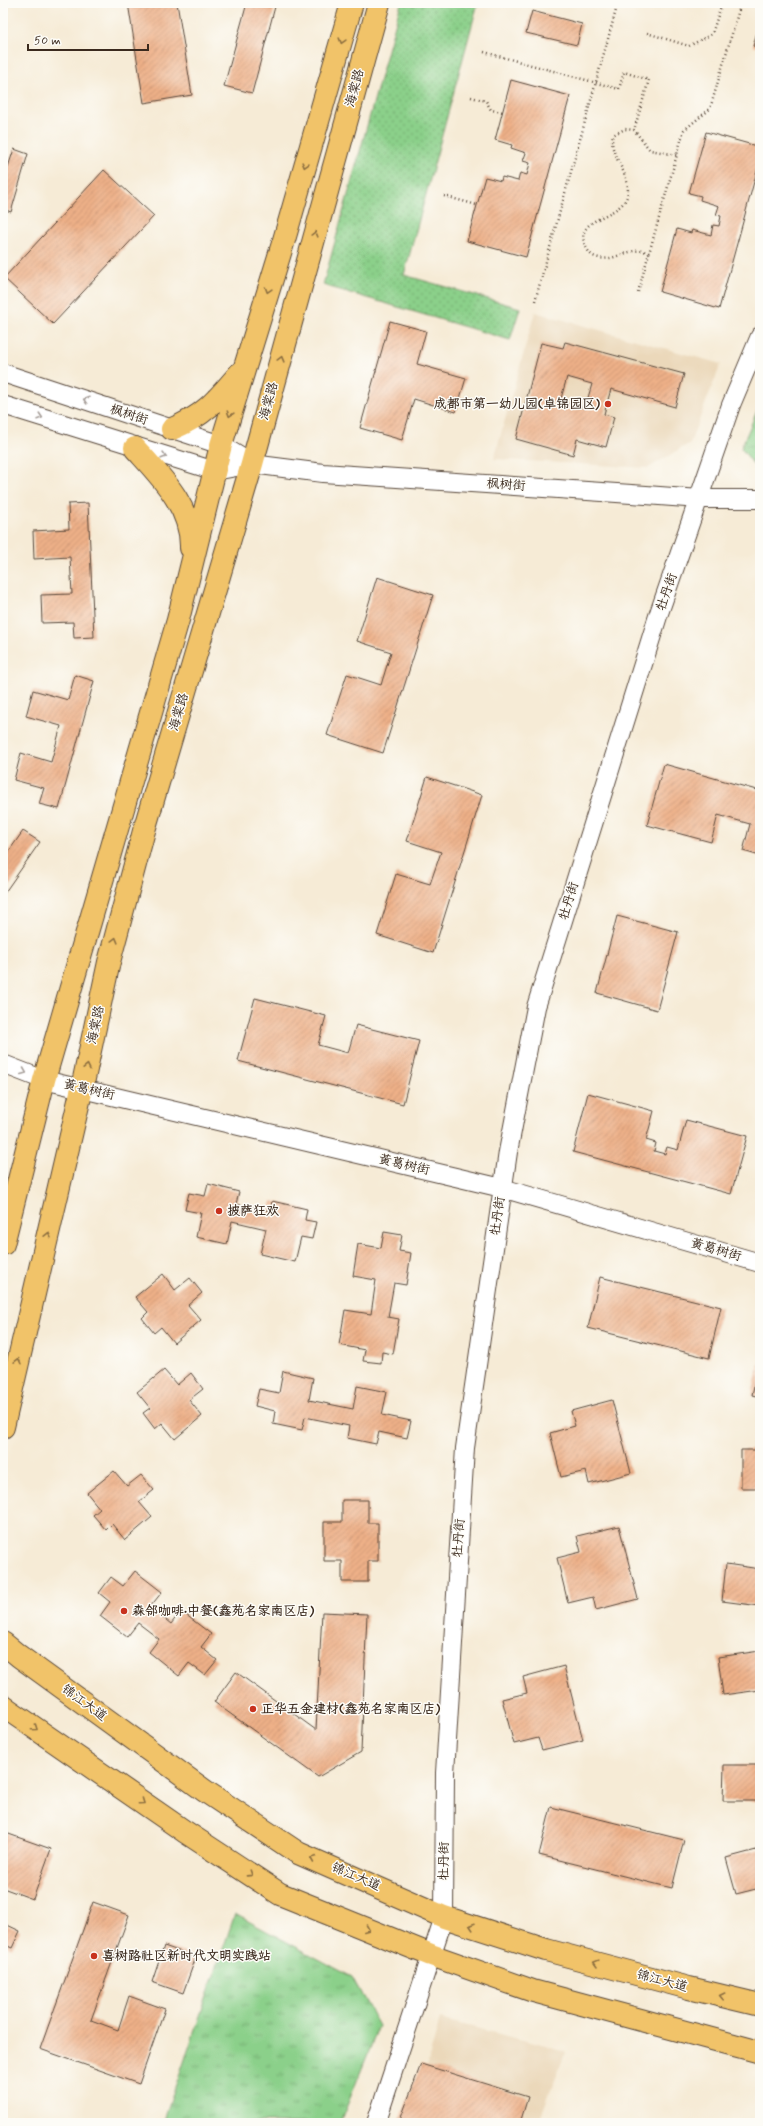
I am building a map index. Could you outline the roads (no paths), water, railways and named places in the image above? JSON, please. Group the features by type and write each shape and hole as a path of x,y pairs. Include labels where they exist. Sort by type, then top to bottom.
{"main road":[{"name":"海棠路","path":"3,1244 44,1080 155,700 190,572 221,445 286,232 352,3"},
{"name":"海棠路","path":"3,1427 82,1088 109,962 145,827 252,464 379,3"},
{"path":"172,429 191,421 200,415 219,397 244,369"},
{"path":"135,448 173,493 185,511 190,527 190,572"},
{"name":"锦江大道","path":"3,1643 198,1786 298,1853 444,1917 546,1950 689,1988 760,2005"},
{"path":"3,1706 178,1827 280,1894 431,1955 533,1991 760,2052"}],"street":[{"name":"牡丹街","path":"376,2123 444,1917 445,1773 465,1448 502,1188 536,1007 658,616 700,499 731,405 760,336"},
{"name":"枫树街","path":"3,372 221,445 252,464"},
{"name":"枫树街","path":"3,405 135,448 215,471 252,464 330,474 700,499 760,498"},
{"name":"黄葛树街","path":"3,1064 44,1080 502,1188 760,1262"}],"place":[{"name":"成都市第一幼儿园(卓锦园区)","path":"608,404"},
{"name":"披萨狂欢","path":"219,1211"},
{"name":"森邻咖啡·中餐(鑫苑名家南区店)","path":"124,1611"},
{"name":"正华五金建材(鑫苑名家南区店)","path":"253,1709"},
{"name":"喜树路社区新时代文明实践站","path":"94,1956"}]}
